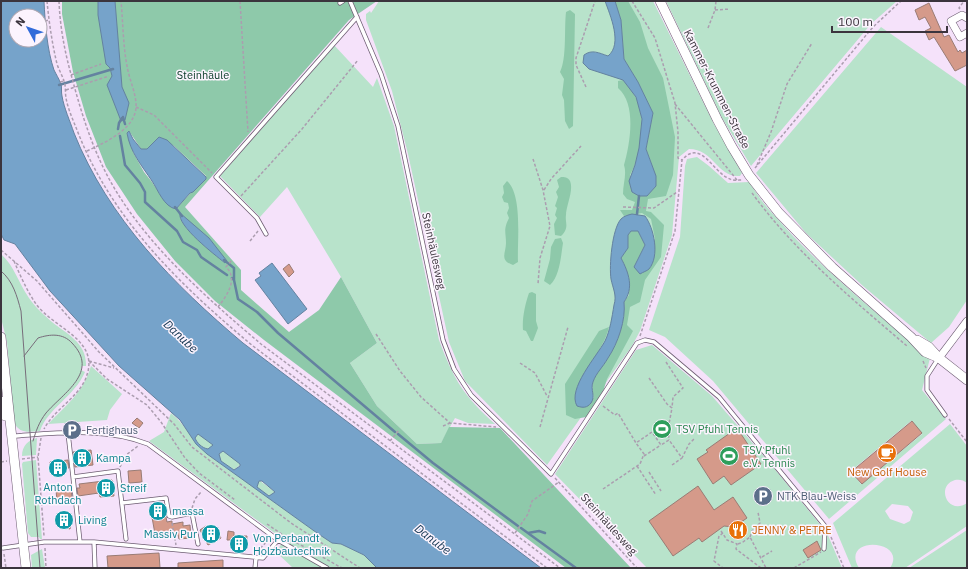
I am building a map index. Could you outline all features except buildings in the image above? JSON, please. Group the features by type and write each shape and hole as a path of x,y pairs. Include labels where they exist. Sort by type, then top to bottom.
{"street":[{"name":"Kammer-Krummen-Straße","path":"660,1 717,119 749,175 779,213 832,268 911,337 924,352 939,358 967,380"},
{"path":"967,18 962,15 951,21 960,37 967,33"},
{"path":"939,358 967,321"},
{"path":"1,337 10,435 26,568"},
{"path":"1,401 10,435"}],"lane":[{"name":"Steinhäulesweg","path":"350,1 381,74 398,126 443,340 454,369 471,395 551,474"},
{"path":"266,234 257,218 216,177 356,17"},
{"path":"551,474 637,343 646,340 654,342 719,397 825,526 824,549"},
{"path":"939,358 927,376 927,390 945,415"},
{"path":"10,435 90,432 122,436 145,442 278,540 327,568"},
{"path":"68,433 80,542"},
{"path":"73,476 118,471 126,539"},
{"path":"122,503 166,498 169,516 172,517 192,513 198,544"},
{"path":"3,548 44,542 94,542 263,558 278,540"},
{"path":"94,542 95,568"},
{"path":"255,568 256,558"}],"path":[{"path":"47,1 49,20 58,65 66,88 66,98 86,151 102,180 132,226 170,270 210,310 297,382 546,568"},
{"path":"59,1 61,35 74,88 80,110 103,167 131,213 170,259 218,307 261,344 560,568"},
{"path":"86,151 119,133 129,124 134,116 136,107 126,64 121,1"},
{"path":"240,1 248,140"},
{"path":"586,87 576,65 576,58 595,1"},
{"path":"632,1 655,38 675,103 678,132 678,158 682,160"},
{"path":"708,28 715,10 716,1"},
{"path":"812,43 787,84 780,108 756,167 873,27 901,1"},
{"path":"715,10 730,9"},
{"path":"238,199 302,129 358,60"},
{"path":"71,75 102,64"},
{"path":"66,88 74,88 109,76"},
{"path":"60,82 64,81"},
{"path":"675,103 737,180"},
{"path":"136,107 154,115 216,177"},
{"path":"74,132 78,131"},
{"path":"543,190 581,146"},
{"path":"637,343 675,231 682,160 690,153 698,153 726,177 742,180"},
{"path":"533,159 543,190 550,226 540,258 538,284"},
{"path":"623,207 654,208 678,192"},
{"path":"250,241 262,227"},
{"path":"1,250 37,282 99,352 174,424 199,454 291,523 360,568"},
{"path":"13,260 36,305 81,343 89,361 107,379 147,406 161,422 185,458 199,473 236,501"},
{"path":"218,307 229,292 231,280 230,270 226,267 232,260"},
{"path":"207,313 210,310"},
{"path":"540,427 547,396 568,327"},
{"path":"376,334 400,371 421,397 450,423"},
{"path":"89,361 116,369"},
{"path":"46,568 38,457 42,434 51,418 78,390 85,380 89,361"},
{"path":"666,362 683,388 673,397 668,429 668,440 682,458"},
{"path":"520,363 535,372 547,396"},
{"path":"116,369 119,366"},
{"path":"649,378 667,404 672,408"},
{"path":"599,402 615,415 618,413 644,456"},
{"path":"945,415 967,442"},
{"path":"443,426 450,423 504,428"},
{"path":"390,441 399,430"},
{"path":"636,443 652,432 661,445"},
{"path":"672,465 682,458 695,438"},
{"path":"603,489 637,466 644,456 668,440"},
{"path":"118,471 126,455 145,442"},
{"path":"637,466 656,495"},
{"path":"649,472 661,491"},
{"name":"Steinhäulesweg","path":"551,474 637,568"},
{"path":"646,480 652,476"},
{"path":"514,534 528,514 532,501 559,482"},
{"path":"192,513 192,506 206,486"},
{"path":"723,568 714,561 719,536 722,532 727,540 737,544 743,542 750,537 752,530 760,523 758,512"},
{"path":"172,517 176,546"},
{"path":"265,523 282,535 342,568"},
{"path":"825,526 844,568"},
{"path":"750,537 762,557 766,568"},
{"path":"737,544 736,549 761,568"},
{"path":"794,568 824,549"},
{"path":"762,557 772,551"}],"green space":[{"name":"Steinhäule","path":"62,1 377,1 349,20 185,207 241,270 241,290 289,332 319,310 341,277 377,343 350,363 377,406 417,444 441,443 449,427 500,428 631,568 566,568 264,340 215,301 175,261 137,214 106,167 86,116 73,72 62,14","holes":["129,131 141,149 147,149 159,137 174,146 206,176 176,209 163,199 144,172 134,154 127,133","180,213 185,218 225,263 190,232 184,225"]},
{"path":"379,1 653,1 714,124 742,173 740,176 726,173 710,158 697,150 689,149 679,157 672,235 640,331 632,346 547,465 465,381 449,342 408,154 392,91 366,20 366,14 370,11 371,13"},
{"path":"615,1 628,1 640,22 648,48 663,78 675,137 673,175 666,196 648,199 646,211 651,212 664,225 661,257 645,280 640,302 630,307 627,325 633,331 607,379 602,395 586,417 575,419 566,415 565,384 599,331 609,327 602,345 582,379 575,397 594,398 593,385 595,376 612,352 618,338 624,316 624,302 629,295 624,265 621,258 628,248 628,235 631,231 638,231 645,245 634,267 655,239 651,219 642,213 624,216 620,210 632,210 635,202 627,199 623,194 625,175 624,165 630,136 630,114 624,95 618,88 618,81 623,80 633,93 641,116 642,137 638,157 630,175 639,196 647,196 656,186 651,162 646,149 653,113 638,82 624,59 621,20"},
{"path":"666,1 897,1 871,24 751,166 722,118"},
{"path":"570,10 575,14 573,126 569,129 565,121 564,100 562,95 564,79 560,72 564,59 566,12"},
{"path":"881,27 967,87 967,300 949,327 931,343 863,286 806,233 756,173"},
{"path":"334,45 373,87 377,78 394,126 439,340 455,377 467,395 495,424 468,423 455,418 441,443 417,444 377,406 350,363 377,343 341,277 287,187 260,217 220,176"},
{"path":"697,157 728,183 749,182 768,208 811,254 850,290 930,358 922,390 946,419 829,519 713,381 665,337 649,330 680,237 685,166 687,159","holes":["911,421 922,434 861,484 851,471"]},
{"path":"561,177 570,181 571,189 566,211 566,229 561,236 555,235 554,224 557,218 555,215 557,208 555,206 558,197 556,192 559,187 557,180"},
{"path":"507,181 512,188 515,197 518,219 518,262 513,265 506,261 504,256 506,243 505,228 509,218 507,213 509,208 508,203 504,202 502,197 504,193 503,186"},
{"path":"561,238 563,243 560,265 556,276 550,285 544,281 550,259 551,247 555,239"},
{"path":"1,254 10,264 34,305 80,345 85,358 86,366 82,366 81,370 85,372 81,380 49,415 40,431 28,432 19,429 14,422 7,342 1,318"},
{"path":"532,292 536,294 536,321 538,328 533,341 531,341 526,331 523,330 523,316 529,293"},
{"path":"652,345 712,396 769,462 827,533 842,568 647,568 555,474 636,350"},
{"path":"91,366 122,394 110,410 107,420 48,424 74,398 84,383"},
{"path":"171,413 207,454 317,533 332,543 341,544 364,555 377,568 293,568 276,552 284,540 149,441 164,432"},
{"path":"950,424 967,446 967,483 961,480 955,480 949,483 945,493 946,499 954,506 960,506 967,503 967,526 905,568 890,568 893,558 890,551 883,547 874,545 865,546 858,550 855,557 859,568 852,568 833,523","holes":["892,504 908,506 913,512 910,521 904,524 890,519 885,511"]},
{"path":"198,434 214,445 208,449 202,446 195,438"},
{"path":"37,438 36,455 22,456 23,449 26,444"},
{"path":"223,451 241,464 234,470 221,461 219,454"},
{"path":"36,460 42,539 39,537 31,537 28,533 22,464 23,462"},
{"path":"259,480 275,492 269,496 257,487"},
{"path":"967,530 967,568 909,568"},
{"path":"42,549 45,568 32,568 31,555"}],"water":[{"name":"Danube","path":"1,1 44,1 45,8 8,8 8,48 48,48 48,45 54,70 61,84 63,101 66,110 74,133 88,164 105,194 124,222 145,248 192,298 243,343 541,568 377,568 364,555 341,544 332,543 207,454 196,444 180,420 119,366 50,291 15,244 4,240 1,234","holes":["198,434 213,445 208,449 204,448 195,438","223,451 240,464 240,466 234,470 221,461 219,454","259,481 262,481 275,492 269,496 257,487"]},
{"path":"98,1 115,1 122,87 129,103 125,120 121,121 107,85 112,76 110,68 106,64 98,15"},
{"path":"605,1 615,1 621,20 624,59 638,82 653,113 646,149 656,176 656,186 647,196 639,196 632,192 629,181 639,148 642,119 636,97 623,80 589,69 583,63 584,55 590,52 596,52 608,56 615,44 614,29"},
{"path":"129,131 141,149 147,149 159,137 167,140 206,177 206,179 193,192 190,193 176,209 172,208 165,202 137,158 129,140 127,133"},
{"path":"180,213 209,238 227,261 225,263 205,247 190,232 184,225"},
{"path":"632,214 645,216 648,221 653,235 655,250 654,257 649,269 640,274 634,267 645,245 638,231 631,231 628,235 628,248 621,258 628,275 630,286 624,302 624,316 618,338 612,352 594,379 592,385 593,398 591,403 586,407 579,407 577,406 575,399 579,382 605,341 611,324 615,298 610,266 615,231 621,219"},
{"path":"272,263 307,309 288,324 255,280 261,276 259,273"}],"waterway":[{"path":"59,85 113,69"},
{"path":"123,117 125,124"},
{"path":"118,129 122,118"},
{"path":"120,136 125,165 140,183 145,192 145,202 177,231 183,242 197,250 201,257 227,275"},
{"path":"637,214 639,196"},
{"path":"175,207 182,216"},
{"path":"224,260 234,268 234,280"},
{"path":"232,278 234,280 238,299 257,312 278,333 395,432"},
{"path":"398,434 433,463 518,526"},
{"path":"521,528 576,568"},
{"path":"528,533 539,531 545,533"}],"tram line":[{"path":"1,271 12,284 21,311 40,568"},
{"path":"24,356 38,338 56,335 65,337 72,343 80,354 82,363 81,373 76,381 46,413 38,427 33,441"}],"place":[{"name":"TSV Pfuhl Tennis","path":"662,429"},
{"name":"Fertighaus","path":"72,430"},
{"name":"New Golf House","path":"887,453"},
{"name":"TSV Pfuhl e.V. Tennis","path":"729,456"},
{"name":"Kampa","path":"82,458"},
{"name":"Anton Rothdach","path":"58,468"},
{"name":"Streif","path":"106,488"},
{"name":"NTK Blau-Weiss","path":"763,496"},
{"name":"massa","path":"158,511"},
{"name":"Living","path":"64,520"},
{"name":"JENNY & PETRE","path":"738,530"},
{"name":"Massiv Pur","path":"211,534"},
{"name":"Von Perbandt Holzbautechnik","path":"239,544"}]}
